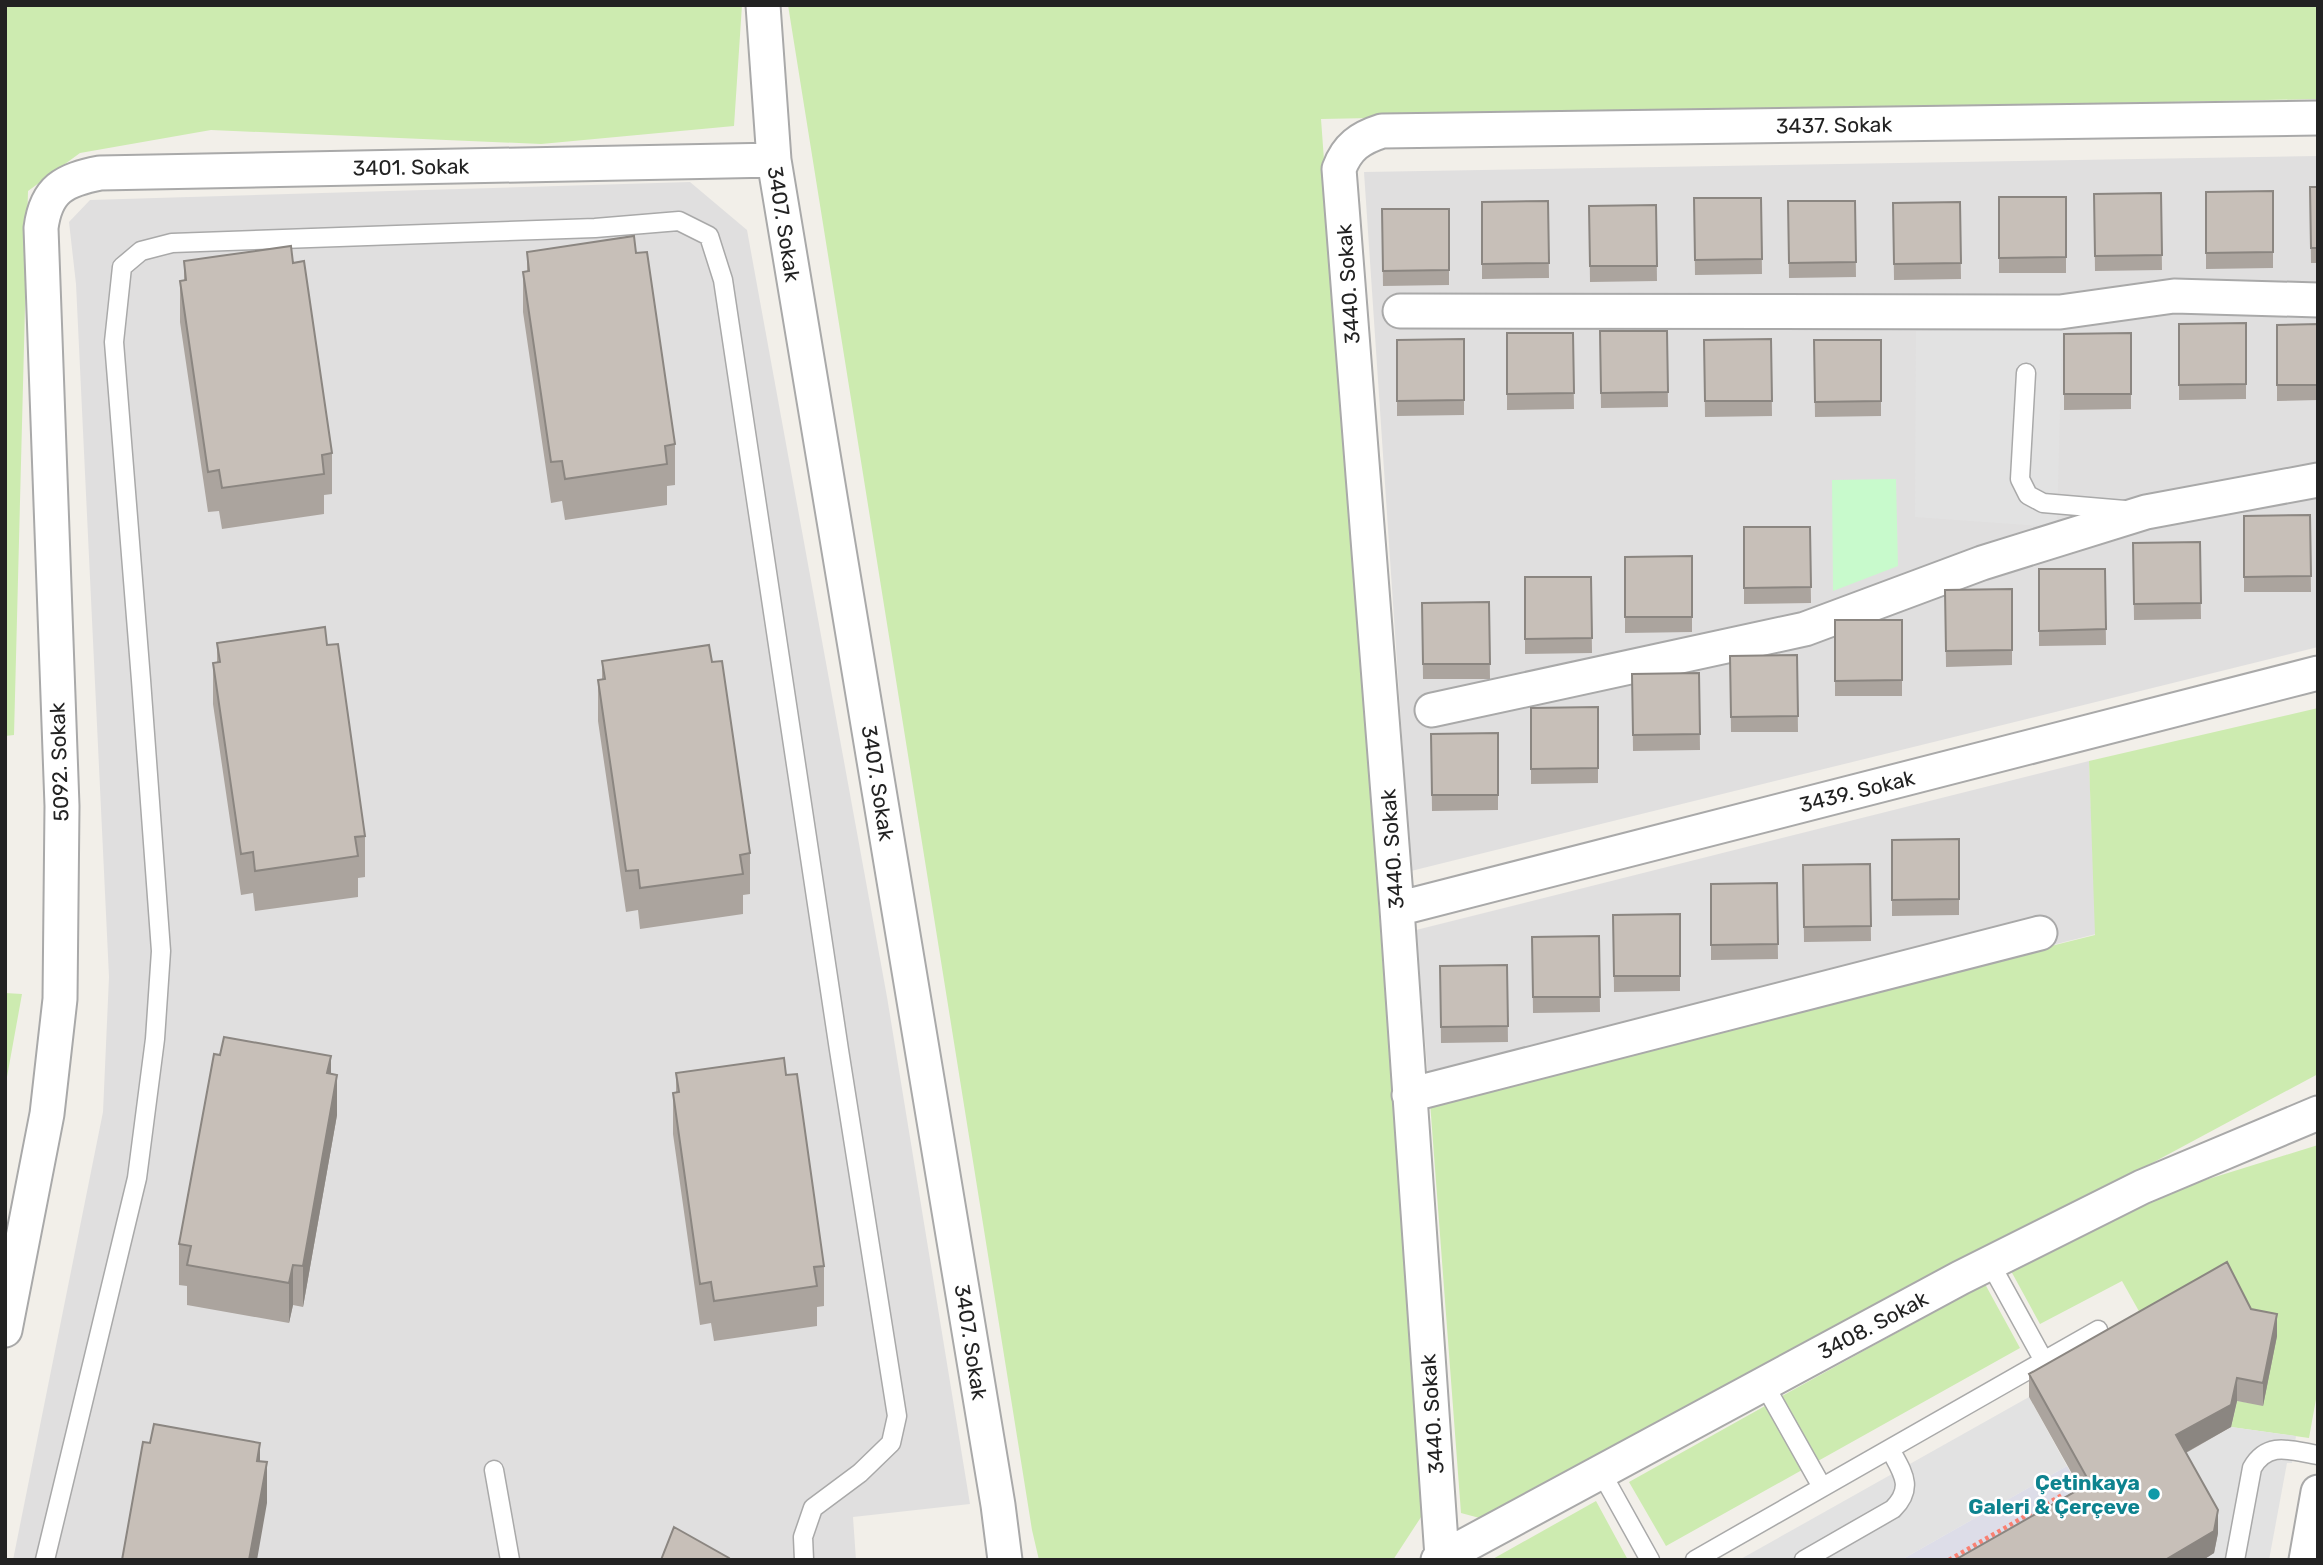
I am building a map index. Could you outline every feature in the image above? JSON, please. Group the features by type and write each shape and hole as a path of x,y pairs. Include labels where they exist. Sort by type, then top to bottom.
{"street":[{"name":"3407. Sokak","path":"763,5 774,160 1005,1560"},
{"name":"3437. Sokak","path":"1353,145 1366,136 1382,131 2318,118"},
{"name":"3440. Sokak","path":"1353,145 1339,169 1397,909 1440,1559"},
{"name":"3401. Sokak","path":"54,192 74,178 100,173 774,160"},
{"name":"5092. Sokak","path":"5,1330 47,1114 60,999 61,793 41,228 43,208 54,192"},
{"path":"1400,311 2060,312 2174,296 2318,300"},
{"path":"1432,710 1805,629 1982,563 2146,512 2318,480"},
{"name":"3439. Sokak","path":"1397,909 2318,673"},
{"path":"1409,1095 2040,933"},
{"name":"3408. Sokak","path":"1440,1559 1990,1263 2142,1187 2318,1113"},
{"path":"2311,1547 2318,1492"}],"lane":[{"path":"45,1560 136,1178 156,1026 160,951 142,680 114,342 122,267 141,251 172,243 595,228 679,221 709,236 723,280 897,1416 891,1443 860,1473 813,1508 803,1537 804,1560"},
{"path":"2026,373 2020,479 2028,495 2043,503 2146,512"},
{"path":"1990,1263 2043,1361"},
{"path":"1695,1560 2098,1330"},
{"path":"1764,1384 1822,1487"},
{"path":"1804,1560 1893,1509 1900,1502 1905,1494 1906,1483 1890,1449"},
{"path":"2235,1560 2252,1468 2256,1461 2261,1455 2278,1449 2318,1455"},
{"path":"494,1470 510,1560"},
{"path":"1601,1472 1650,1560"}],"path":[{"path":"1949,1560 2062,1495"}],"shaded area":[{"path":"2318,156 2318,647 1411,871 1364,172"},
{"path":"690,182 747,230 887,997 970,1504 853,1517 856,1560 13,1560 103,1112 109,977 76,284 69,222 90,200"},
{"path":"1916,331 2062,331 2057,527 1915,517"},
{"path":"2089,761 2096,934 1430,1102 1416,930"},
{"path":"2029,1397 2067,1466 1901,1560 1739,1560"},
{"path":"2231,1427 2296,1436 2292,1463 2287,1463 2269,1560 2203,1560 2176,1458"},
{"path":"2067,1466 2090,1506 1995,1560 1901,1560"}],"green space":[{"path":"5,5 742,5 734,126 541,144 211,130 80,153 28,191 14,735 5,736"},
{"path":"788,5 2318,5 2318,99 1321,119 1423,1514 1393,1560 1039,1560 1032,1530"},
{"path":"1896,479 1898,566 1833,591 1832,480"},
{"path":"2318,708 2318,1074 1487,1520 1461,1513 1430,1102 2095,935 2089,761"},
{"path":"5,993 22,994 5,1088"},
{"path":"2318,1145 2318,1388 2309,1438 2231,1427 2237,1401 2263,1405 2149,1329 2122,1281 2040,1324 2011,1271 2170,1191"},
{"path":"1985,1284 2020,1348 1818,1461 1782,1396"},
{"path":"1765,1406 1802,1470 1666,1546 1629,1482"},
{"path":"1596,1501 1628,1560 1491,1560"}],"building":[{"path":"2310,187 2318,187 2318,248 2311,248"},
{"path":"2273,191 2273,252 2206,253 2206,192"},
{"path":"2161,193 2162,255 2095,256 2094,194"},
{"path":"1999,197 2066,197 2066,257 1999,258"},
{"path":"1694,198 1761,198 1762,259 1695,260"},
{"path":"1548,201 1549,263 1482,264 1482,202"},
{"path":"1788,201 1855,201 1856,262 1789,263"},
{"path":"1960,202 1961,263 1894,264 1893,203"},
{"path":"1656,205 1657,266 1590,266 1589,206"},
{"path":"1382,209 1449,209 1449,270 1383,271"},
{"path":"634,236 636,253 647,252 675,444 665,446 667,464 565,479 562,461 551,462 523,272 529,271 527,252"},
{"path":"291,246 293,263 304,261 332,453 322,455 324,474 222,488 219,470 208,472 180,281 186,280 184,261"},
{"path":"2246,323 2246,384 2179,385 2179,324"},
{"path":"2318,324 2318,385 2277,385 2277,325"},
{"path":"1600,331 1667,331 1668,392 1601,393"},
{"path":"1507,333 1573,333 1574,393 1507,394"},
{"path":"2131,333 2131,394 2064,394 2064,334"},
{"path":"1464,339 1464,400 1397,401 1397,340"},
{"path":"1771,339 1772,401 1705,401 1704,340"},
{"path":"1814,340 1881,340 1881,401 1815,402"},
{"path":"2310,515 2311,576 2244,577 2244,516"},
{"path":"1744,527 1810,527 1811,587 1744,588"},
{"path":"2200,542 2201,603 2134,604 2133,543"},
{"path":"1692,556 1692,617 1625,617 1625,557"},
{"path":"2039,569 2105,569 2106,629 2039,631"},
{"path":"1525,577 1591,577 1592,638 1525,639"},
{"path":"2012,589 2012,650 1946,651 1945,590"},
{"path":"1489,602 1490,664 1423,664 1422,603"},
{"path":"1835,620 1902,620 1902,680 1835,681"},
{"path":"325,627 327,645 338,644 365,836 355,837 358,856 255,871 253,852 241,854 213,663 220,662 217,643"},
{"path":"709,645 712,662 722,661 750,853 740,855 743,874 640,888 638,870 626,871 598,680 605,679 602,661"},
{"path":"1797,655 1798,716 1731,717 1730,656"},
{"path":"1699,673 1700,734 1633,735 1632,674"},
{"path":"1598,707 1598,768 1531,769 1531,708"},
{"path":"1498,733 1498,795 1432,795 1431,734"},
{"path":"1959,839 1959,899 1892,900 1892,840"},
{"path":"1870,864 1871,926 1804,927 1803,865"},
{"path":"1777,883 1778,944 1711,945 1711,884"},
{"path":"1680,914 1680,976 1614,976 1613,915"},
{"path":"1599,936 1600,997 1533,997 1532,937"},
{"path":"1507,965 1508,1026 1441,1027 1440,966"},
{"path":"224,1037 331,1056 327,1073 337,1075 303,1266 293,1265 289,1283 187,1265 191,1246 179,1244 214,1054 220,1055"},
{"path":"784,1058 786,1075 797,1074 824,1266 814,1267 817,1286 714,1301 711,1282 700,1284 673,1093 679,1092 676,1073"},
{"path":"2227,1262 2251,1309 2277,1314 2263,1383 2237,1378 2231,1405 2176,1435 2218,1510 2214,1531 2165,1560 1955,1560 2090,1483 2029,1374"},
{"path":"154,1424 260,1443 257,1461 267,1462 249,1560 122,1560 143,1442 150,1443"},
{"path":"674,1527 729,1558 731,1560 661,1560"}],"place":[{"name":"Çetinkaya Galeri & Çerçeve","path":"2154,1494"}]}
